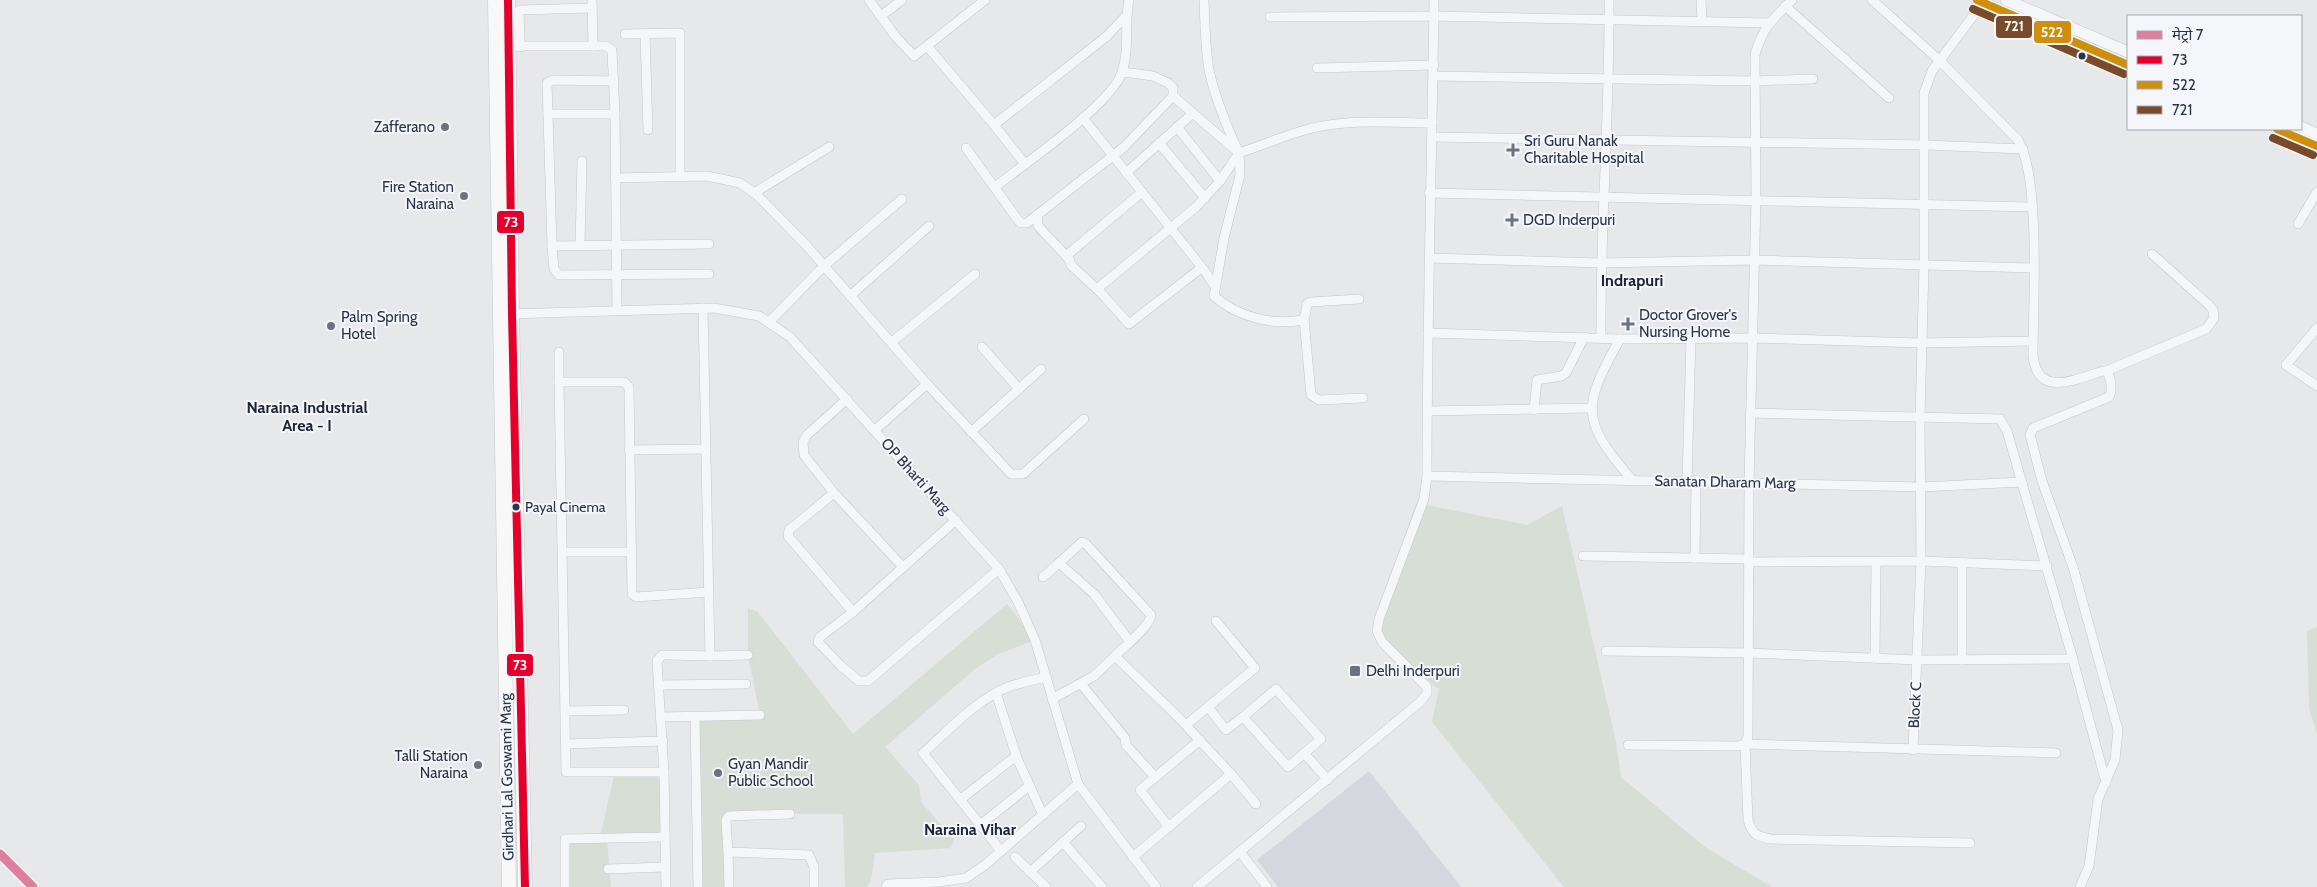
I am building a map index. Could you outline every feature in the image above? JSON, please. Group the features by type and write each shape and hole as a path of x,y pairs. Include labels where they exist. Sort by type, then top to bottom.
{"main road":[{"name":"Girdhari Lal Goswami Marg","path":"496,0 496,66 525,887"},
{"name":"Girdhari Lal Goswami Marg","path":"508,0 514,47 506,314 509,887"}],"street":[{"path":"869,0 912,56 916,56 985,0"},
{"path":"881,16 902,0"},
{"path":"995,187 1083,118 1112,91 1122,72 1126,58 1126,16 1129,0"},
{"path":"1204,0 1207,51 1212,80 1231,136 1239,153 1240,175 1213,292 1218,300 1250,316 1269,321 1304,319"},
{"path":"1198,887 1373,742 1420,702 1427,693 1427,688 1386,647 1377,632 1379,619 1424,498 1427,476 1429,194 1434,76 1434,0"},
{"path":"1602,338 1601,263 1607,141 1610,0"},
{"path":"1701,0 1702,21"},
{"path":"1872,0 1940,60 2018,140 2023,150 2028,171 2031,207 2035,369 2040,376 2049,381 2062,383 2106,371 2206,329 2214,318 2213,310 2152,254"},
{"path":"2006,0 2127,52"},
{"path":"1982,1 2127,65"},
{"name":"Block C","path":"1913,750 1921,561 1920,417 1926,145 1924,93 1927,79 1982,1"},
{"path":"1889,98 1788,3 1769,23 1760,36 1757,45 1754,81 1756,199 1748,482 1749,728 1745,744 1748,820 1752,831 1757,836 1770,840 1970,844"},
{"path":"593,46 592,4 519,5 514,47 605,46 612,50 615,114 617,310"},
{"path":"994,125 1108,36 1126,16"},
{"path":"1270,17 1610,18 1769,23"},
{"path":"625,34 680,33 680,176"},
{"path":"645,34 648,130"},
{"path":"927,46 1025,164"},
{"path":"1317,68 1434,66"},
{"path":"966,148 1021,223 1027,223 1133,138 1173,96 1173,88 1160,79 1122,72"},
{"path":"1434,76 1754,81 1813,79"},
{"path":"614,81 549,81 546,86 554,269 559,275 709,274"},
{"path":"1173,96 1239,153"},
{"path":"548,114 615,114"},
{"path":"1126,172 1192,114"},
{"path":"1083,118 1172,228 1214,285"},
{"path":"1097,289 1172,228 1205,198 1220,181 1239,153 1304,130 1323,126 1432,123"},
{"path":"1177,127 1220,181"},
{"path":"2302,127 2317,134"},
{"path":"2279,130 2317,146"},
{"path":"1432,137 1926,145 2023,150"},
{"path":"1159,143 1205,198"},
{"path":"754,193 830,147"},
{"path":"580,245 582,161"},
{"path":"615,178 707,176 740,183 754,193 824,266 927,384 1011,474 1023,474 1084,419"},
{"path":"1066,256 1142,192"},
{"path":"2298,224 2317,192"},
{"path":"1429,194 1756,199 1924,206 2031,207"},
{"path":"770,321 824,266 902,199"},
{"path":"1037,215 1038,226 1072,265 1129,324 1200,269 1204,270"},
{"path":"850,296 929,226"},
{"path":"552,246 709,244"},
{"path":"1429,258 1601,263 1754,260 2033,268"},
{"path":"892,342 974,274"},
{"path":"1359,299 1310,302 1307,304 1304,319 1311,395 1319,400 1363,398"},
{"path":"702,308 710,656"},
{"name":"OP Bharti Marg","path":"506,314 702,308 759,316 770,321 790,336 999,569 1018,602 1031,632 1078,784 1156,887"},
{"path":"2317,328 2286,365 2317,386"},
{"path":"1428,333 1620,339 1752,338 1922,343 2033,341"},
{"path":"1534,410 1537,380 1561,376 1566,373 1584,337"},
{"path":"1691,338 1692,480 1695,558"},
{"path":"1620,339 1599,376 1594,389 1591,408 1599,437 1633,481"},
{"path":"982,347 1019,389"},
{"path":"559,352 565,769 568,772 664,772"},
{"path":"971,432 1041,369"},
{"path":"2080,887 2089,866 2098,799 2112,770 2117,748 2118,730 2073,567 2035,460 2030,435 2033,428 2109,397 2112,391 2106,371"},
{"path":"560,382 626,383 628,386 631,592 634,596 709,592"},
{"path":"875,430 927,384"},
{"path":"847,399 807,435 803,442 804,454 834,493 904,567"},
{"path":"1427,411 1591,408"},
{"path":"1750,413 2000,419 2007,431 2047,566 2106,783"},
{"path":"629,450 706,448"},
{"name":"Sanatan Dharam Marg","path":"1427,476 1921,486 2022,482"},
{"path":"834,493 789,530 788,536 853,612"},
{"path":"956,520 853,612 820,637 818,642 841,666 863,682 868,681 999,569"},
{"path":"1043,577 1080,543 1084,542 1151,615 1149,622 1094,676 1052,699"},
{"path":"562,552 630,552"},
{"path":"1583,556 1748,561 1921,561 2047,566"},
{"path":"1875,658 1876,562"},
{"path":"1059,563 1094,594 1130,642"},
{"path":"1962,563 1962,660"},
{"path":"1186,725 1255,668 1216,621"},
{"path":"1606,651 1748,653 1918,660 2072,659"},
{"path":"666,887 663,741 657,661 662,656 748,655"},
{"path":"1115,656 1186,725 1256,804"},
{"path":"1001,851 923,753 996,693 1009,687 1046,677"},
{"path":"658,685 746,684"},
{"path":"1081,684 1125,738 1126,745 1155,777"},
{"path":"1208,707 1226,730 1276,688 1321,739 1288,767 1243,717"},
{"path":"996,693 1016,756 1043,815"},
{"path":"565,711 624,710"},
{"path":"661,718 760,715"},
{"path":"695,717 698,887"},
{"path":"1169,826 1140,790 1200,740"},
{"path":"566,744 663,741"},
{"path":"1628,746 1738,746 1745,744 2056,753"},
{"path":"1304,754 1328,780"},
{"path":"960,799 1016,756"},
{"path":"1134,857 1231,774"},
{"path":"887,886 966,878 1001,851 1078,784"},
{"path":"980,825 1029,786"},
{"path":"729,887 726,820 729,816 790,814"},
{"path":"1030,872 1081,826"},
{"path":"565,887 565,839 664,837"},
{"path":"1063,842 1102,887"},
{"path":"728,852 798,853 810,855 814,867 814,887"},
{"path":"1241,853 1267,887"},
{"path":"1015,857 1046,887"},
{"path":"608,869 665,867"}],"shaded area":[{"path":"1416,503 1527,525 1562,506 1616,742 1621,777 1705,847 1772,887 1564,887 1432,722 1439,689 1379,644 1373,631"},
{"path":"1007,604 1035,640 998,654 975,669 885,747 919,785 921,802 954,839 951,848 875,853 871,880 867,887 845,887 843,814 729,817 729,887 698,887 695,717 760,715 748,655 748,608 758,612 853,734"},
{"path":"2317,627 2317,734 2309,709 2307,631"},
{"path":"1369,771 1461,887 1278,887 1257,860"},
{"path":"615,772 664,772 664,837 607,839 611,887 565,887 563,840 600,837"}],"metro line":[{"name":"7","path":"0,854 33,887"}],"transit line":[{"name":"73","path":"508,0 512,314 525,887"},
{"name":"522","path":"1977,0 2127,65"},
{"name":"721","path":"1973,9 2124,74"},
{"name":"522","path":"2279,130 2317,146"},
{"name":"721","path":"2273,138 2313,155"}],"place":[{"name":"Zafferano","path":"445,127"},
{"name":"Sri Guru Nanak Charitable Hospital","path":"1513,150"},
{"name":"Fire Station Naraina","path":"464,196"},
{"name":"DGD Inderpuri","path":"1512,220"},
{"name":"Doctor Grover's Nursing Home","path":"1628,324"},
{"name":"Palm Spring Hotel","path":"331,326"},
{"name":"Payal Cinema","path":"516,507"},
{"name":"Delhi Inderpuri","path":"1355,671"},
{"name":"Talli Station Naraina","path":"478,765"},
{"name":"Gyan Mandir Public School","path":"718,773"}],"district":[{"name":"Indrapuri","path":"1632,280"},
{"name":"Naraina Industrial Area - I","path":"307,416"},
{"name":"Naraina Vihar","path":"970,829"}]}
